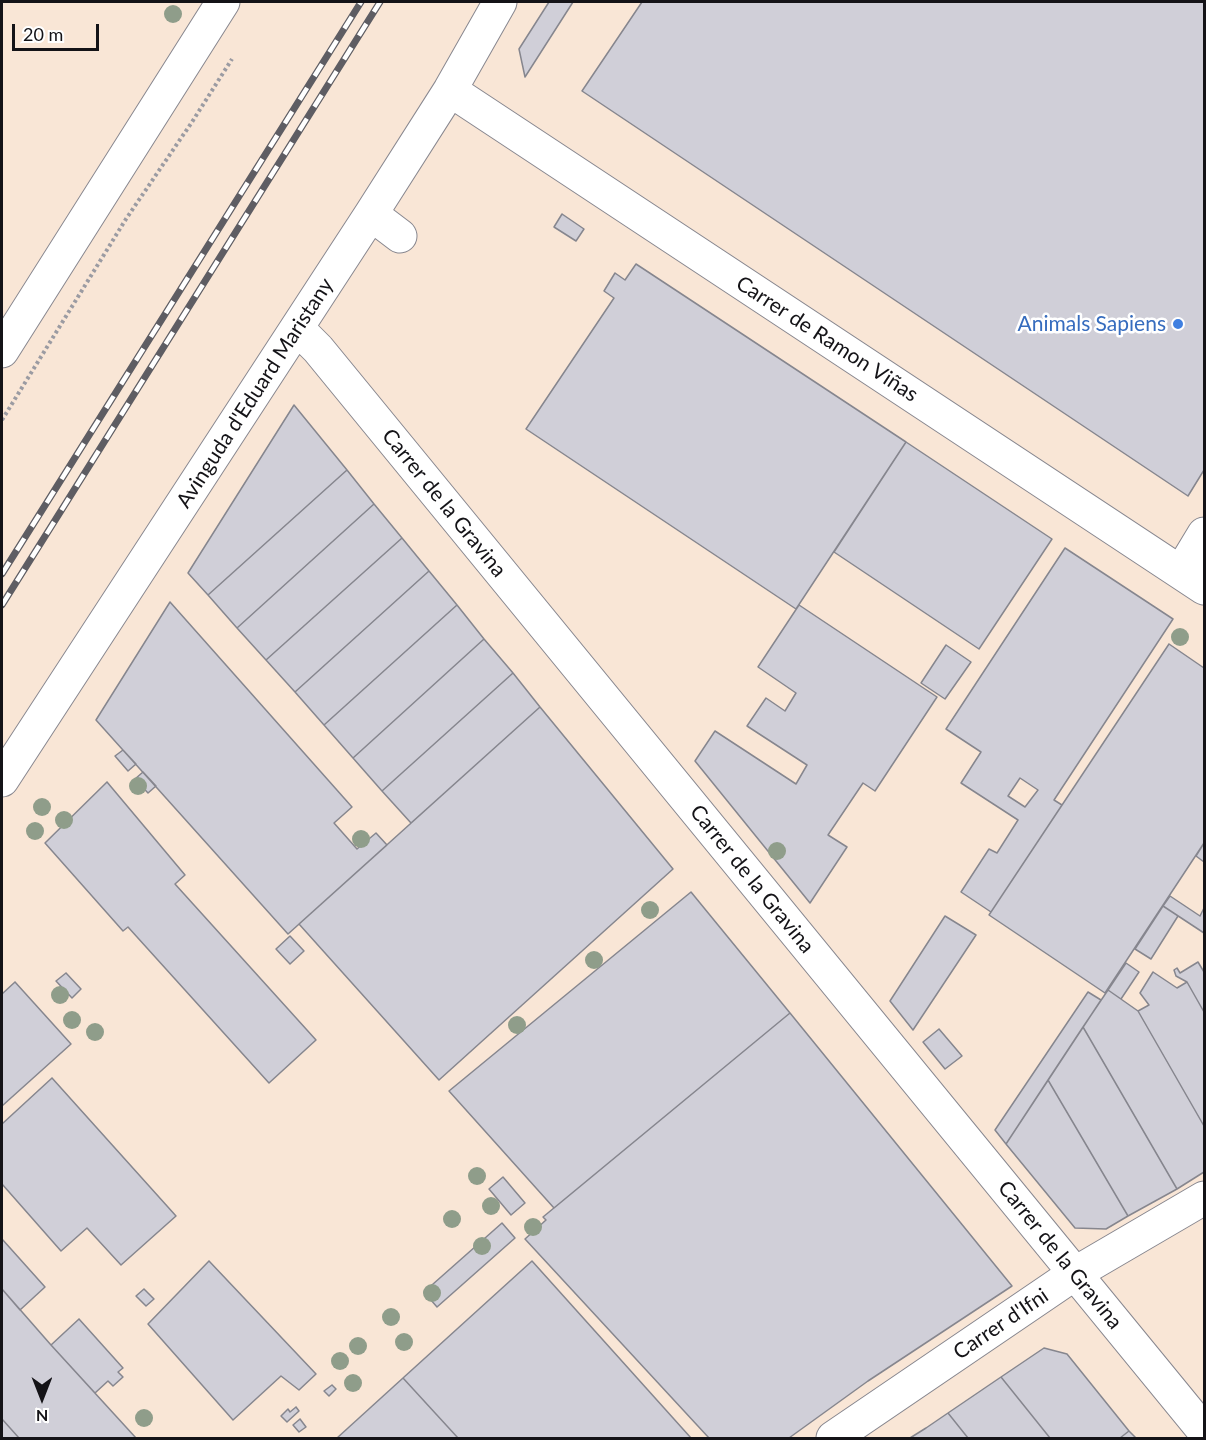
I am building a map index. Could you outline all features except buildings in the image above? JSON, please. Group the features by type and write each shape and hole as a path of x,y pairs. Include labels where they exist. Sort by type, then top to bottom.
{"street":[{"path":"2,351 223,2"},
{"name":"Avinguda d'Eduard Maristany","path":"2,780 298,329 450,90 500,2"},
{"name":"Carrer de Ramon Viñas","path":"450,90 1193,580"},
{"path":"371,214 400,236"},
{"name":"Carrer de la Gravina","path":"298,329 326,358 1204,1431"},
{"path":"1193,580 1204,534"},
{"name":"Carrer d'Ifni","path":"833,1438 1074,1274 1204,1198"}],"path":[{"path":"2,420 126,219 232,59"}],"shaded area":[{"path":"2,2 1204,2 1204,1438 2,1438"}],"railway":[{"path":"2,574 361,2"},
{"path":"2,605 380,2"}],"place":[{"name":"Animals Sapiens","path":"1178,324"}]}
